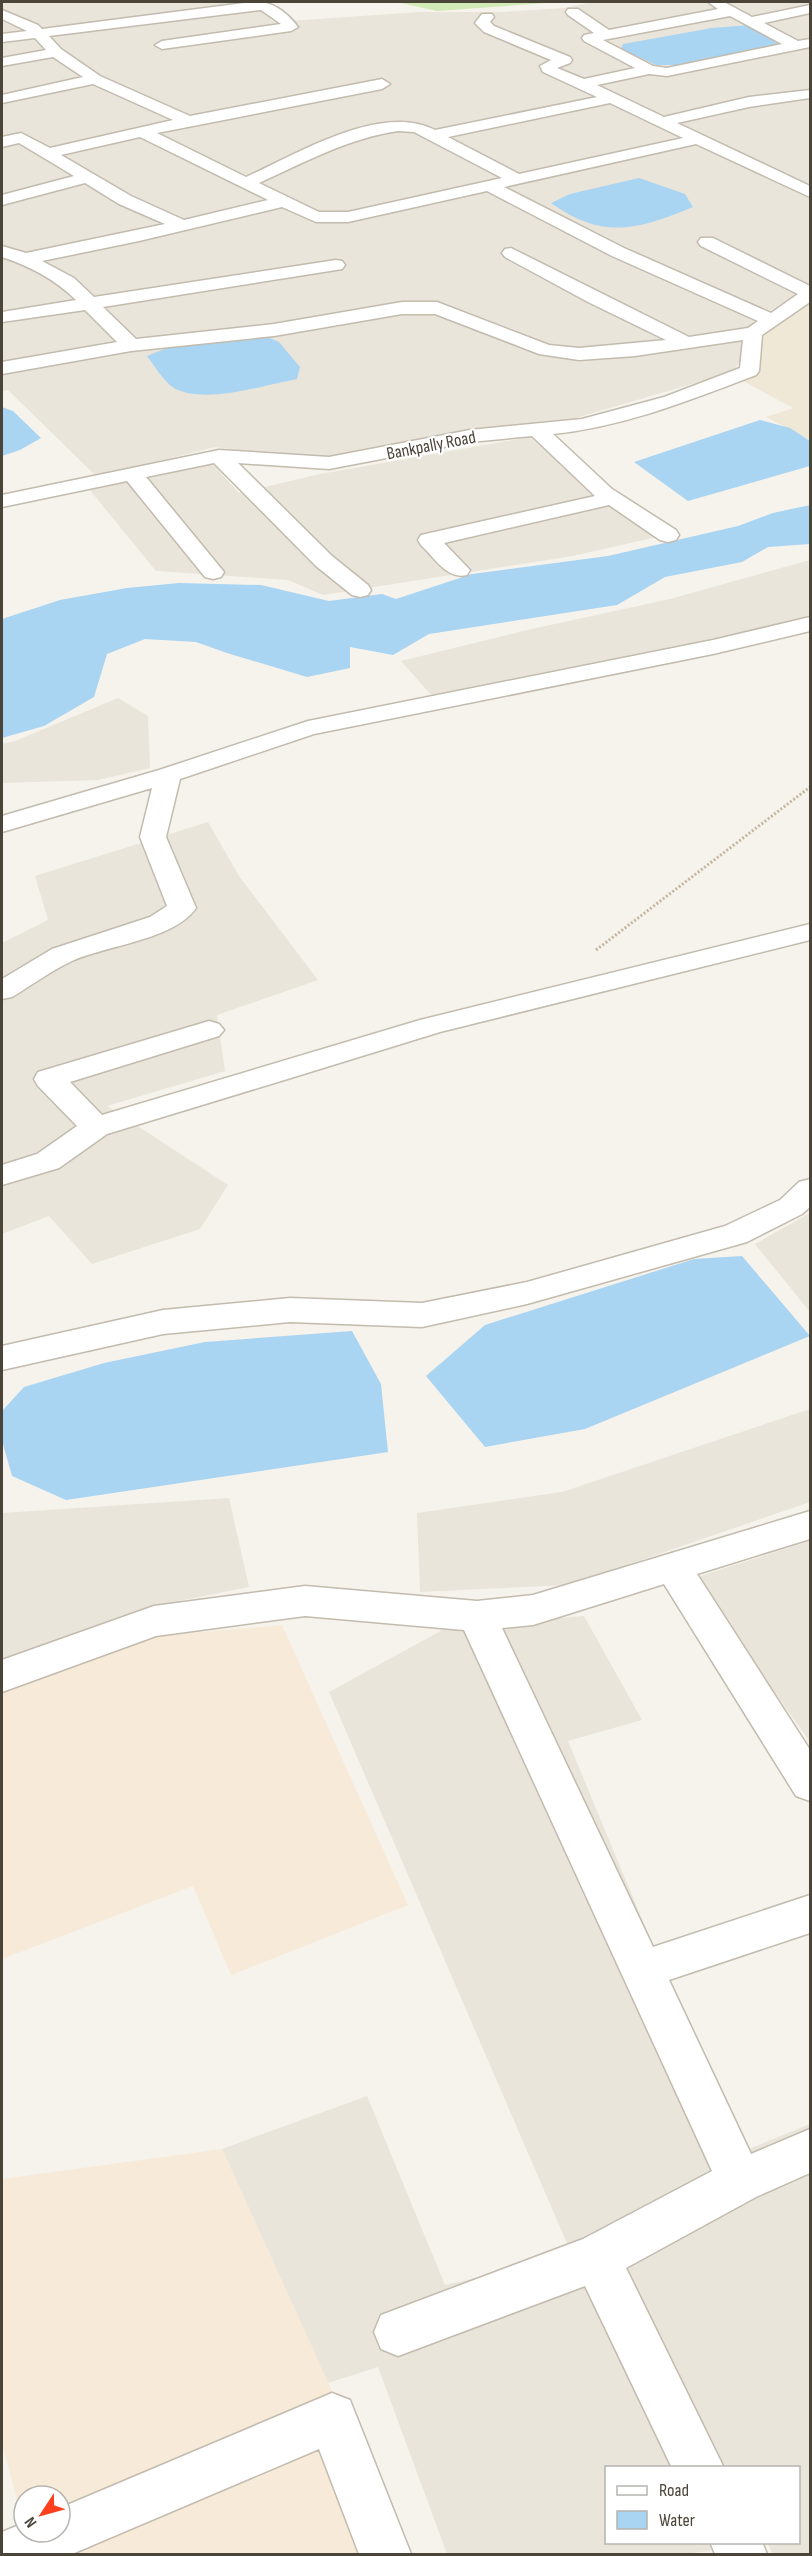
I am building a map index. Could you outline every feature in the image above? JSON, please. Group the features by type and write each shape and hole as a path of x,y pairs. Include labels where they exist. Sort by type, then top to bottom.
{"street":[{"path":"716,2 803,45"},
{"path":"2,38 262,3 291,27 162,45"},
{"path":"752,21 810,9"},
{"path":"649,70 589,39 732,11"},
{"path":"573,12 606,34"},
{"path":"2,14 37,32 56,52 95,79 188,121"},
{"path":"487,17 482,23 489,29 565,60 547,66 548,69 810,192"},
{"path":"582,84 649,70 666,72 803,45"},
{"path":"2,62 56,52"},
{"path":"754,56 782,66"},
{"path":"2,99 95,79"},
{"path":"46,154 188,121 382,84"},
{"path":"663,122 749,102 810,94"},
{"path":"431,136 612,98"},
{"path":"246,183 370,129 402,124 417,127 517,179"},
{"path":"2,129 125,200 183,226"},
{"path":"142,132 316,217 331,219 348,218 699,139"},
{"path":"2,142 21,138"},
{"path":"779,177 800,172"},
{"path":"2,200 87,178"},
{"path":"488,185 618,252 772,320"},
{"path":"25,259 183,226 284,201"},
{"path":"2,368 131,345 274,330 402,308 437,308 546,350 579,354 634,350 753,333 810,294 707,242"},
{"path":"2,251 25,259 68,282 131,345"},
{"path":"511,254 594,298 687,343"},
{"path":"2,317 336,265"},
{"name":"Bankpally Road","path":"2,501 219,456 329,463 470,436 584,425 671,401 749,370 753,333"},
{"path":"536,429 613,498 668,535"},
{"path":"219,456 324,561 360,590"},
{"path":"132,474 213,572"},
{"path":"459,570 429,540 613,498"},
{"path":"2,824 168,775 308,728 713,646 810,624"},
{"path":"2,991 62,955 160,923 182,908 153,837 168,775"},
{"path":"2,1174 48,1161 96,1127 430,1026 810,932"},
{"path":"96,1127 50,1079 209,1030"},
{"path":"2,1358 163,1322 290,1310 422,1315 434,1313 527,1293 735,1234 791,1207 810,1189"},
{"path":"2,1676 154,1621 305,1601 477,1616 533,1610 810,1525"},
{"path":"674,1568 810,1784"},
{"path":"477,1616 740,2181"},
{"path":"642,1970 810,1914"},
{"path":"398,2332 596,2258 740,2181 810,2151"},
{"path":"596,2258 698,2466"},
{"path":"12,2554 332,2418 385,2554"}],"path":[{"path":"589,955 810,787"}],"shaded area":[{"path":"2,2 250,2 274,22 420,12 501,12 564,8 593,2 810,2 810,287 771,310 733,372 562,422 316,460 215,447 97,477 8,390 2,391"},
{"path":"810,300 810,440 766,417 793,408 739,379 761,335"},
{"path":"530,437 589,488 657,537 573,556 323,595 288,580 156,571 89,489 211,462 239,493 320,474"},
{"path":"810,560 810,619 691,646 433,697 401,661 527,630 670,599"},
{"path":"118,698 148,716 150,768 98,780 2,783 2,744 15,741"},
{"path":"208,822 239,876 318,980 217,1015 225,1071 107,1106 228,1185 200,1229 92,1264 49,1216 2,1234 2,943 48,920 35,876"},
{"path":"810,1213 810,1312 755,1244"},
{"path":"810,1409 810,1502 569,1585 420,1592 417,1513 562,1492"},
{"path":"229,1498 249,1587 154,1606 2,1663 2,1513"},
{"path":"810,1541 810,1742 694,1578"},
{"path":"584,1616 642,1720 568,1741 739,2153 810,2124 810,2554 773,2554 768,2544 800,2544 800,2466 605,2466 605,2544 721,2544 710,2551 681,2554 447,2554 378,2367 328,2383 222,2149 367,2096 445,2285 572,2255 329,1692 446,1628"},
{"path":"282,1625 408,1905 231,1975 193,1886 2,1959 2,1692 156,1636"},
{"path":"222,2149 406,2554 31,2554 28,2544 72,2544 72,2484 13,2484 2,2443 2,2179"}],"green space":[{"path":"396,2 561,2 437,11"}],"water":[{"path":"750,25 778,44 766,49 680,65 656,65 621,49 623,44 712,28"},
{"path":"639,178 685,194 693,207 655,221 620,228 604,227 587,222 569,215 551,203 570,194"},
{"path":"263,335 279,342 300,367 297,379 234,392 201,395 187,393 170,385 147,356 172,346"},
{"path":"2,407 13,411 41,438 20,450 2,456"},
{"path":"760,420 790,428 810,441 810,466 688,501 634,462"},
{"path":"810,505 810,544 768,547 742,562 665,577 617,605 429,634 393,655 350,647 350,668 307,677 196,642 145,639 107,654 94,697 44,726 2,738 2,619 60,600 127,588 179,583 261,585 329,601 382,594 396,599 472,574 608,556 738,526 773,513"},
{"path":"742,1256 810,1336 585,1429 485,1447 426,1376 485,1325 694,1259"},
{"path":"352,1331 381,1384 388,1452 66,1500 12,1476 2,1441 2,1411 24,1387 104,1363 205,1342"}]}
